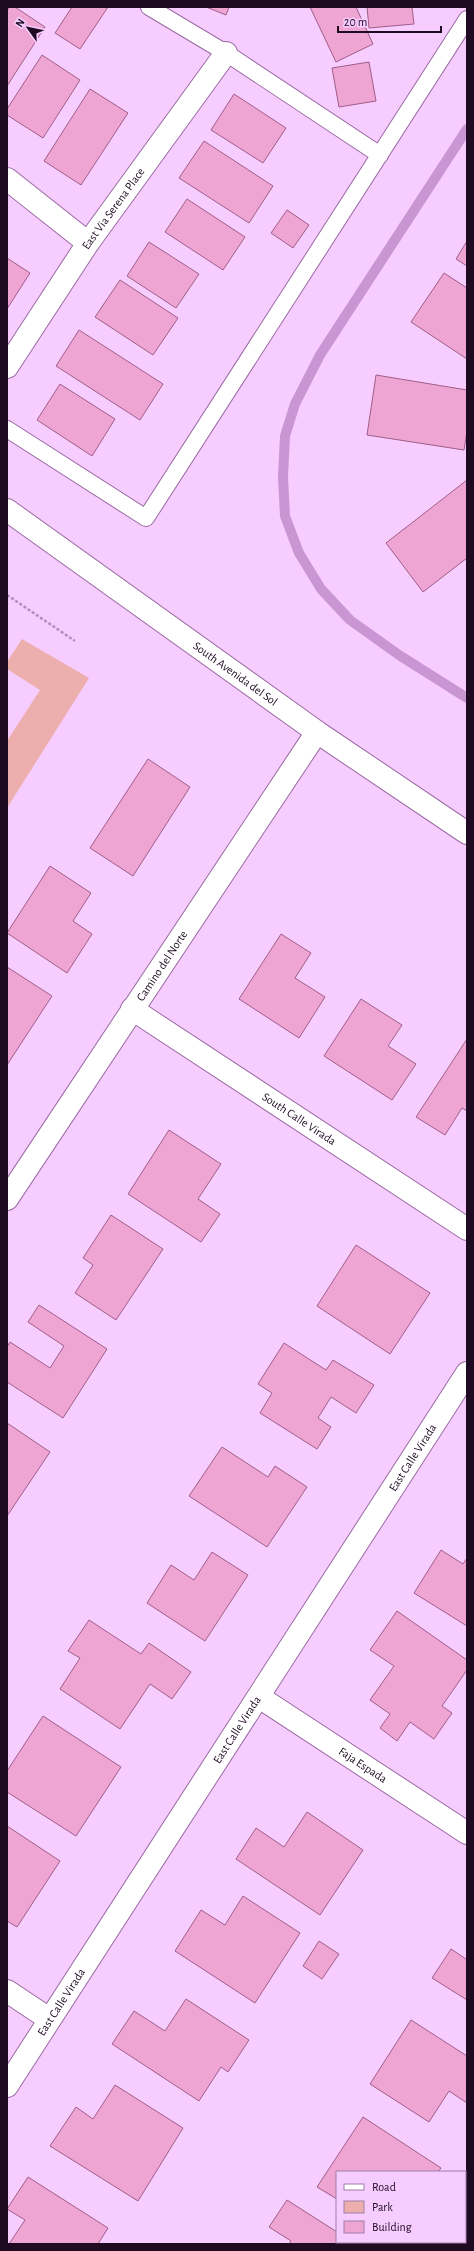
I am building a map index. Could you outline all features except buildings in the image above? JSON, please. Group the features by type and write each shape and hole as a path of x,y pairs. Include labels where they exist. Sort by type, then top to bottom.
{"street":[{"name":"East Via Serena Place","path":"7,367 88,243 226,53"},
{"path":"7,179 88,243"},
{"name":"South Avenida del Sol","path":"7,510 316,732 467,833"},
{"name":"Camino del Norte","path":"7,1199 316,732"},
{"name":"South Calle Virada","path":"132,1010 467,1229"},
{"name":"East Calle Virada","path":"7,2086 467,1373"},
{"name":"Faja Espada","path":"258,1697 467,1833"},
{"path":"7,1991 50,2019"}],"lane":[{"path":"149,7 226,53 380,155"},
{"path":"7,429 146,518 467,19"}],"path":[{"path":"7,596 75,641"}],"green space":[{"path":"22,639 89,678 7,808 7,741 40,690 7,669 7,662"}],"waterway":[{"path":"467,129 320,355 295,404 285,436 283,477 285,516 299,553 321,589 350,620 399,655 467,698"}]}
